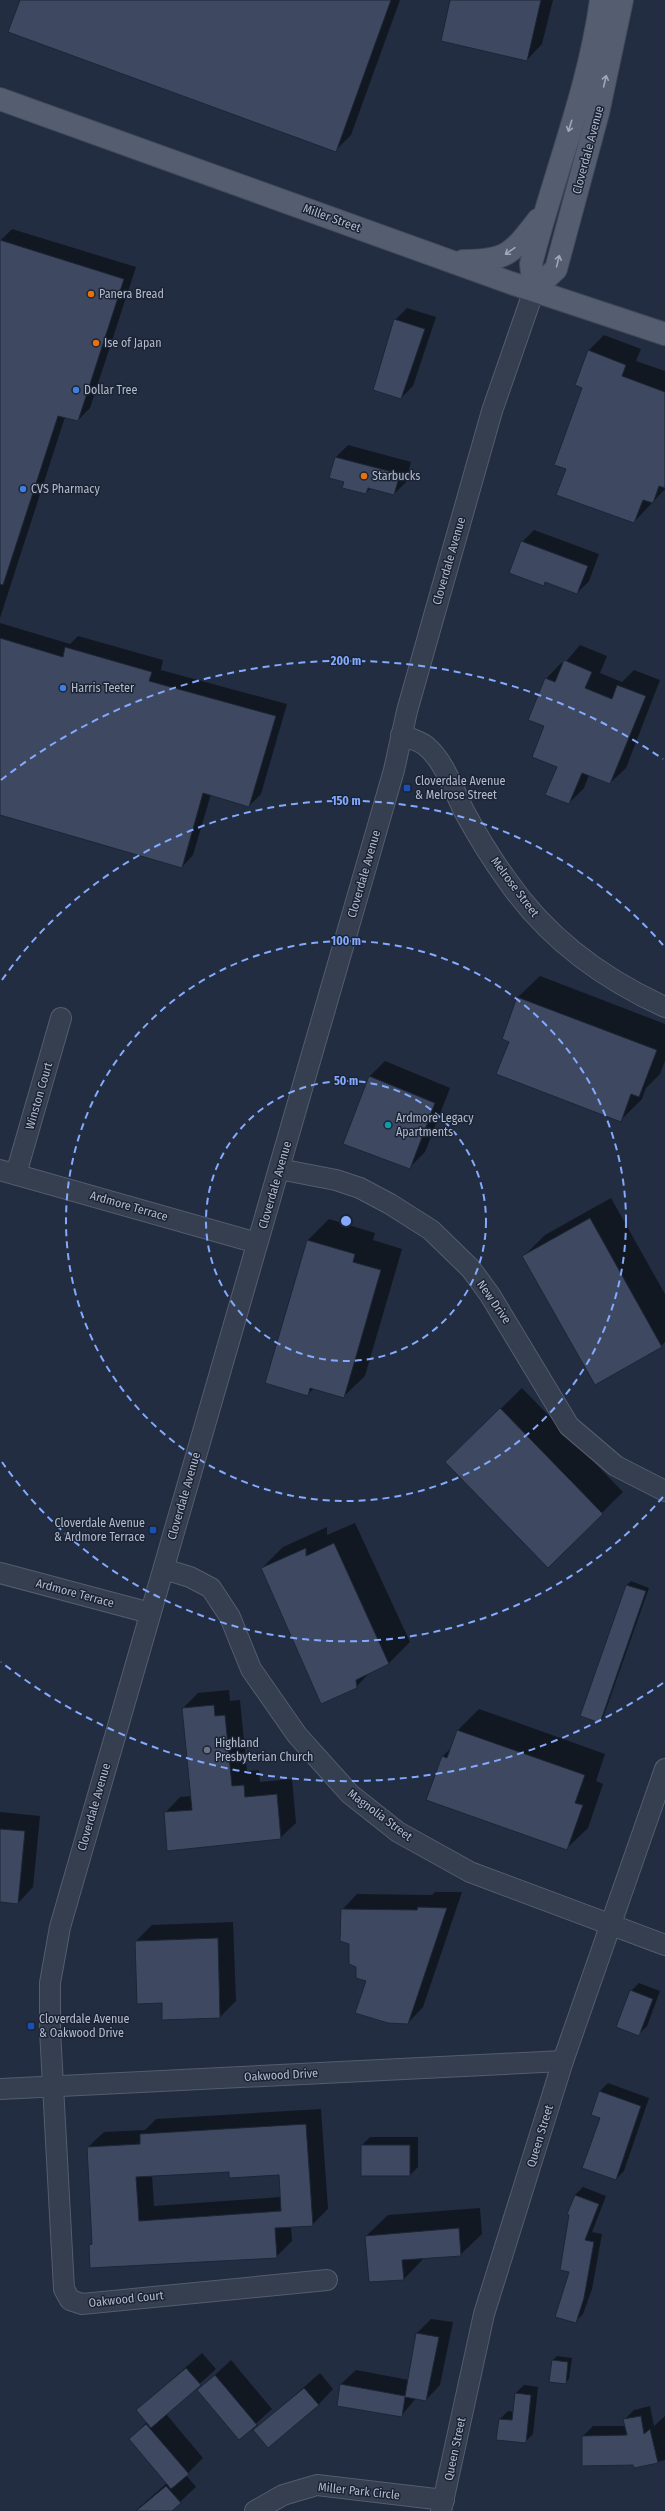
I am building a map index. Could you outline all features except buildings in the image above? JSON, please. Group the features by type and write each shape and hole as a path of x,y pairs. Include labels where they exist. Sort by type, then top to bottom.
{"main road":[{"name":"Cloverdale Avenue","path":"534,290 531,264 544,212 585,75 601,0"},
{"name":"Cloverdale Avenue","path":"534,290 556,269 598,113 622,0"},
{"name":"Miller Street","path":"0,98 448,260 665,334"},
{"path":"448,260 487,261 504,256 520,244 544,212"}],"street":[{"name":"Cloverdale Avenue","path":"54,2086 50,2030 50,1983 60,1927 394,770 401,734 502,375 534,290"},
{"name":"Melrose Street","path":"401,734 425,746 439,760 479,838 508,881 534,915 564,945 591,966 633,992 665,1007"},
{"name":"Winston Court","path":"8,1172 61,1018"},
{"name":"New Drive","path":"279,1169 336,1180 360,1188 390,1204 431,1230 470,1269 490,1295 569,1426 616,1466 665,1491"},
{"name":"Ardmore Terrace","path":"8,1172 257,1244"},
{"name":"Magnolia Street","path":"164,1569 190,1576 211,1588 230,1617 251,1669 297,1735 350,1794 398,1832 470,1872 665,1945"},
{"name":"Ardmore Terrace","path":"0,1573 150,1613"},
{"name":"Queen Street","path":"442,2506 482,2323 563,2061 665,1769"},
{"name":"Oakwood Drive","path":"0,2088 563,2061"},
{"name":"Oakwood Court","path":"54,2086 64,2290 70,2300 82,2304 327,2280"},
{"name":"Miller Park Circle","path":"255,2511 283,2495 317,2485 442,2506"}],"place":[{"name":"Panera Bread","path":"91,294"},
{"name":"Ise of Japan","path":"96,343"},
{"name":"Dollar Tree","path":"76,390"},
{"name":"Starbucks","path":"364,476"},
{"name":"CVS Pharmacy","path":"23,489"},
{"name":"Harris Teeter","path":"63,688"},
{"name":"Cloverdale Avenue & Melrose Street","path":"407,788"},
{"name":"Ardmore Legacy Apartments","path":"388,1125"},
{"name":"Cloverdale Avenue & Ardmore Terrace","path":"153,1530"},
{"name":"Highland Presbyterian Church","path":"207,1750"},
{"name":"Cloverdale Avenue & Oakwood Drive","path":"31,2026"}]}
